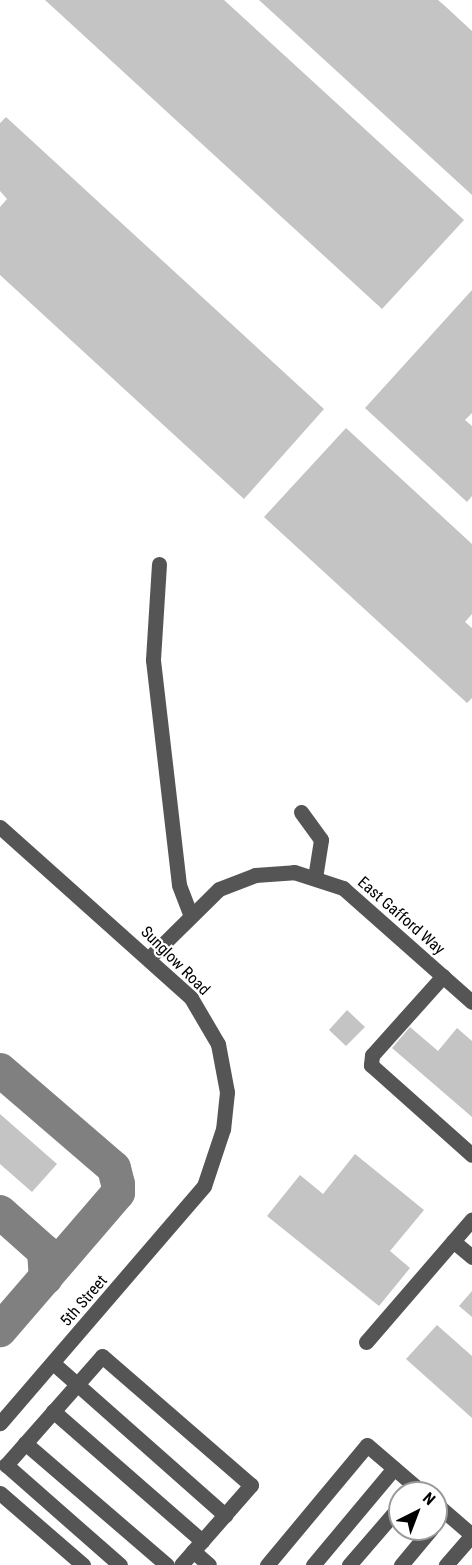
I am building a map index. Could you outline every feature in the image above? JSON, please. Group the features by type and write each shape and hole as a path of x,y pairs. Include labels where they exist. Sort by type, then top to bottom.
{"street":[{"path":"159,564 153,660 179,885 190,914"},
{"path":"301,812 321,840 315,877"},
{"name":"Sunglow Road","path":"0,827 149,958 196,1005 224,1066 224,1129 211,1170 193,1201"},
{"name":"East Gafford Way","path":"149,958 190,914 219,890 255,875 294,872 344,888 472,1002"},
{"path":"443,976 372,1055 371,1065 472,1155"},
{"name":"5th Street","path":"0,1423 193,1201"},
{"path":"366,1342 472,1219"},
{"path":"453,1241 472,1257"},
{"path":"120,1565 6,1465 102,1356 251,1485 181,1565"},
{"path":"53,1363 225,1515"},
{"path":"53,1411 198,1546 209,1565"},
{"path":"25,1443 167,1565"},
{"path":"267,1565 367,1446 407,1481"},
{"path":"312,1565 394,1468"},
{"path":"0,1493 83,1565"},
{"path":"446,1565 472,1535 448,1519"},
{"path":"349,1565 388,1520"},
{"path":"400,1565 421,1541"}],"building":[{"path":"45,0 224,0 464,220 382,309"},
{"path":"259,0 438,0 445,6 472,31 472,195"},
{"path":"6,117 324,409 244,499 0,275 0,207 7,199 0,191 0,123"},
{"path":"472,290 472,413 465,420 472,426 472,496 467,502 365,408"},
{"path":"346,428 472,544 472,614 465,622 472,628 472,698 467,703 264,517"},
{"path":"347,1010 365,1027 346,1046 329,1030"},
{"path":"410,1027 438,1051 457,1028 472,1041 472,1117 392,1048"},
{"path":"0,1114 57,1164 32,1192 0,1164"},
{"path":"355,1154 424,1210 390,1251 410,1268 379,1306 267,1216 300,1175 323,1194"},
{"path":"472,1291 472,1317 459,1306"},
{"path":"437,1325 472,1356 472,1418 406,1359"}],"taxiway":[{"path":"0,1070 114,1168 118,1184 118,1193 0,1330"},
{"path":"0,1212 44,1251 46,1278"}]}
